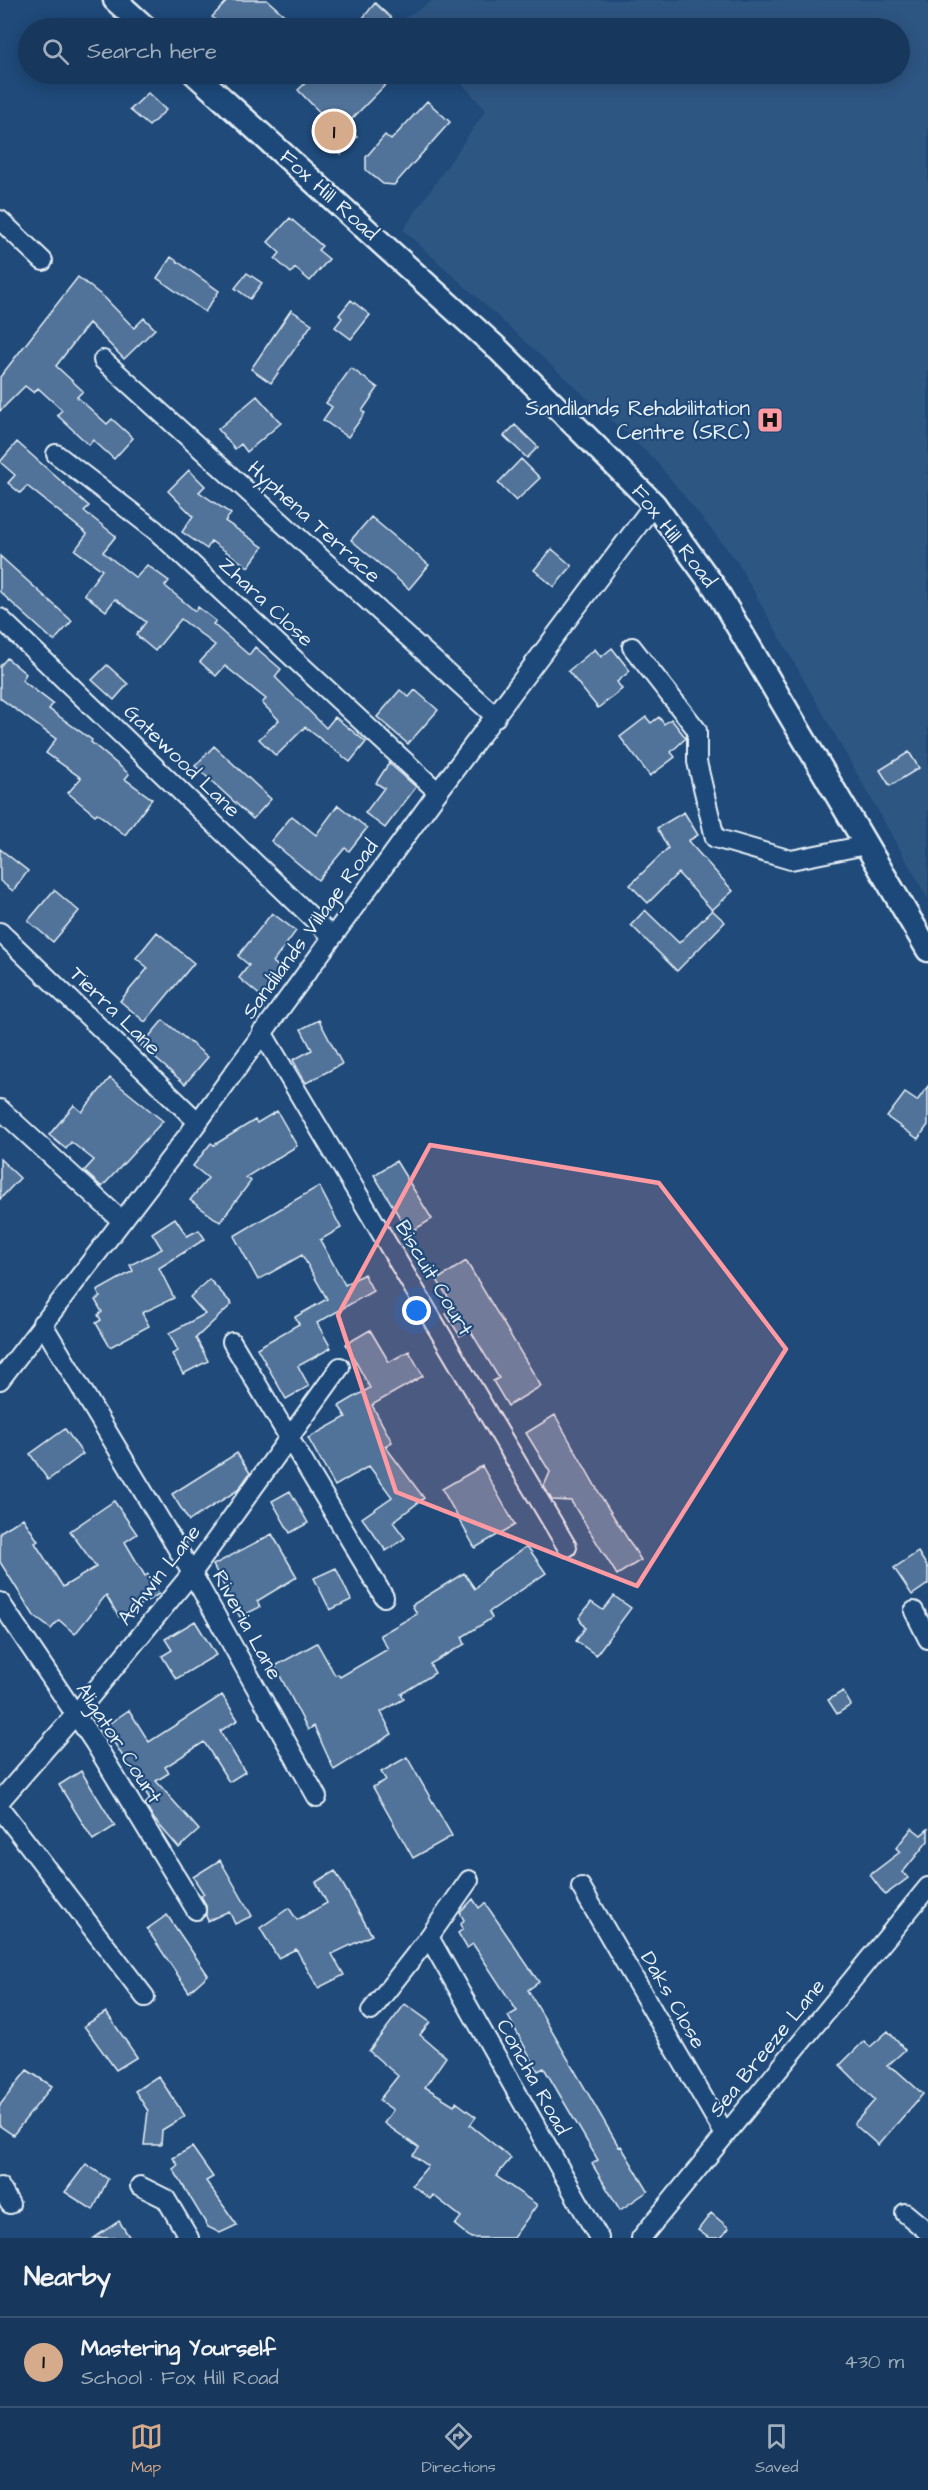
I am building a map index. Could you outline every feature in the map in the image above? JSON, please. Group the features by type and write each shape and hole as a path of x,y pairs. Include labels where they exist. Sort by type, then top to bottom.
{"main road":[{"path":"115,0 135,18"},
{"name":"Fox Hill Road","path":"206,84 499,350 654,504 715,588 928,950"}],"street":[{"path":"0,220 43,261"},
{"name":"Hyphena Terrace","path":"103,360 496,717"},
{"name":"Zhara Close","path":"56,454 156,531 438,792"},
{"name":"Sandilands Village Road","path":"0,1380 198,1122 438,792 654,504"},
{"name":"Gatewood Lane","path":"0,618 332,936"},
{"path":"632,647 697,730 697,762 716,838 791,860 866,845"},
{"name":"Tierra Lane","path":"0,932 198,1122"},
{"name":"Biscuit Court","path":"262,1032 567,1547"},
{"path":"0,1109 122,1221"},
{"name":"Riveria Lane","path":"42,1323 192,1573 317,1797"},
{"path":"232,1342 384,1597"},
{"name":"Ashwin Lane","path":"0,1801 75,1715 192,1573 340,1367"},
{"name":"Aligator Court","path":"0,1602 94,1742 196,1910"},
{"path":"914,1611 928,1639"},
{"path":"0,1808 145,1997"},
{"path":"371,2011 429,1937 469,1880"},
{"name":"Daks Close","path":"581,1887 725,2135"},
{"name":"Sea Breeze Lane","path":"641,2238 928,1887"},
{"name":"Concha Road","path":"429,1937 599,2238"},
{"path":"140,2186 166,2199 189,2238"},
{"path":"0,2187 10,2204"},
{"path":"905,2213 928,2232"}],"highlighted area":[{"path":"430,1145 659,1183 786,1349 637,1586 396,1492 338,1315"}],"shaded area":[{"name":"Sandilands Rehabilitation Centre (SRC)","path":"434,0 928,0 928,899 736,560 655,460 403,230 486,110 462,84 910,84 910,18 405,18"}],"building":[{"path":"228,0 267,0 288,18 213,18"},
{"path":"375,3 391,18 363,18"},
{"path":"304,84 386,84 345,126 357,137 341,154 329,143 325,147 313,136 327,120 298,90"},
{"path":"148,93 166,110 149,126 130,110"},
{"path":"427,101 450,122 394,185 383,184 366,170 366,157 385,135 391,140"},
{"path":"290,218 322,246 318,250 329,259 310,281 295,268 291,273 275,259 280,253 268,242"},
{"path":"171,257 219,291 205,312 157,278"},
{"path":"247,273 262,283 250,299 235,288"},
{"path":"78,277 105,298 134,328 144,318 155,329 124,359 89,323 56,366 83,391 77,397 107,424 112,419 133,438 114,459 93,440 89,445 57,415 62,410 38,388 34,393 25,386 0,411 0,377"},
{"path":"351,300 370,315 351,339 335,327 342,318 339,315"},
{"path":"291,310 312,324 271,383 251,369"},
{"path":"351,368 378,388 362,411 365,413 348,437 323,420 332,407 326,403"},
{"path":"257,396 281,423 247,452 241,444 235,449 218,429"},
{"path":"515,425 538,447 527,458 504,436"},
{"path":"17,442 89,506 84,511 116,536 103,552 136,578 147,565 169,581 165,586 195,611 198,607 216,621 213,624 249,655 255,647 281,669 275,677 326,728 335,717 366,742 350,762 305,727 276,756 259,739 279,720 262,703 266,699 225,666 216,676 200,662 215,645 181,619 155,651 136,635 146,622 115,599 106,611 84,594 102,570 75,550 87,534 27,486 20,493 8,483 15,475 0,462"},
{"path":"521,459 540,478 516,501 498,483"},
{"path":"189,470 205,486 199,492 231,514 225,521 263,547 248,567 211,541 207,549 182,532 193,516 168,491"},
{"path":"371,517 429,565 409,589 351,540"},
{"path":"552,549 572,566 554,587 534,570"},
{"path":"0,556 72,621 54,641 0,592"},
{"path":"612,648 630,671 617,682 622,689 598,708 568,671 595,649 601,657"},
{"path":"7,658 26,674 22,680 53,704 49,709 92,740 91,742 129,774 125,779 152,799 125,835 68,793 81,778 46,753 56,739 0,698 0,666"},
{"path":"107,665 128,684 114,700 92,680"},
{"path":"400,690 409,697 415,690 438,710 408,744 377,717"},
{"path":"646,717 651,723 659,717 664,724 671,719 686,738 671,752 675,757 650,776 620,737"},
{"path":"214,746 271,799 253,819 195,766"},
{"path":"909,752 919,768 890,786 880,770"},
{"path":"389,763 416,787 385,828 365,813 384,788 376,783"},
{"path":"338,805 367,828 349,851 345,848 318,880 271,841 292,816 316,835"},
{"path":"684,812 698,835 688,841 733,891 712,910 678,873 648,903 630,885 668,848 657,828"},
{"path":"0,849 28,871 13,891 0,881"},
{"path":"54,890 79,911 53,942 28,921"},
{"path":"645,910 679,943 712,910 725,922 677,971 631,925"},
{"path":"272,913 296,931 273,962 283,970 262,997 239,978 249,965 238,956"},
{"path":"157,932 194,963 145,1022 120,1001 148,968 136,958"},
{"path":"163,1020 208,1057 185,1084 141,1046"},
{"path":"319,1020 342,1064 306,1083 293,1060 312,1050 301,1029"},
{"path":"110,1078 163,1121 102,1187 84,1171 94,1160 71,1142 66,1149 49,1135 74,1105 82,1112"},
{"path":"928,1086 928,1125 918,1139 887,1117 905,1093 917,1101"},
{"path":"277,1111 297,1146 246,1177 251,1181 220,1222 190,1200 208,1178 193,1166 211,1143 214,1145 255,1120 257,1123"},
{"path":"0,1159 20,1178 0,1199"},
{"path":"396,1161 432,1219 409,1233 374,1175"},
{"path":"319,1186 341,1228 320,1240 345,1285 364,1274 373,1291 317,1323 331,1348 298,1366 309,1386 286,1399 257,1348 299,1324 295,1317 327,1299 302,1255 258,1280 234,1236"},
{"path":"175,1218 187,1236 199,1230 205,1239 159,1268 174,1298 142,1313 149,1326 110,1347 96,1323 101,1320 98,1315 102,1312 95,1300 100,1297 97,1291 133,1271 130,1265 162,1249 152,1233"},
{"path":"466,1261 541,1386 508,1406 493,1381 499,1378 470,1330 460,1336 446,1314 455,1308 437,1280"},
{"path":"209,1279 232,1304 196,1338 208,1361 183,1374 172,1354 178,1351 169,1333 205,1314 190,1297"},
{"path":"370,1330 389,1362 409,1351 423,1376 372,1405 392,1442 385,1446 424,1498 393,1522 405,1538 386,1551 362,1518 392,1497 369,1466 335,1486 308,1438 346,1417 339,1406 370,1388 346,1344"},
{"path":"555,1415 605,1503 641,1560 617,1575 571,1501 552,1500 544,1486 550,1472 526,1433"},
{"path":"65,1429 83,1454 48,1480 30,1454"},
{"path":"237,1453 250,1473 238,1490 189,1521 172,1494"},
{"path":"482,1466 515,1525 475,1548 442,1489"},
{"path":"290,1491 308,1523 290,1533 272,1501"},
{"path":"114,1501 137,1534 125,1542 145,1576 148,1574 159,1594 119,1617 106,1595 75,1634 59,1620 51,1629 34,1616 0,1562 0,1532 23,1518 38,1541 35,1543 63,1587 96,1567 70,1531"},
{"path":"272,1534 297,1577 257,1601 260,1607 240,1617 213,1565"},
{"path":"527,1546 546,1573 489,1612 492,1618 462,1637 465,1644 430,1664 435,1673 401,1694 404,1699 381,1712 392,1734 334,1770 314,1726 308,1730 275,1666 317,1643 335,1675 338,1674 340,1677 388,1649 380,1635 417,1614 412,1605 464,1573 475,1589 490,1572"},
{"path":"918,1552 928,1568 928,1584 912,1595 894,1568"},
{"path":"336,1568 351,1600 330,1610 314,1578"},
{"path":"614,1596 631,1608 596,1655 576,1641 585,1628 579,1618 591,1602 603,1610"},
{"path":"195,1621 216,1655 176,1679 162,1656 172,1650 165,1639"},
{"path":"843,1691 851,1705 837,1714 828,1700"},
{"path":"222,1695 238,1720 220,1731 245,1772 229,1782 204,1742 165,1767 169,1773 156,1781 199,1830 179,1848 154,1819 145,1804 150,1799 104,1727 129,1710 149,1742"},
{"path":"407,1757 452,1836 413,1858 373,1787 386,1780 381,1772"},
{"path":"81,1771 115,1826 93,1840 59,1785"},
{"path":"912,1828 921,1835 928,1829 928,1841 903,1872 908,1878 885,1895 870,1875 900,1852 896,1848"},
{"path":"220,1860 252,1916 235,1924 229,1911 208,1921 206,1905 201,1896 204,1894 193,1877"},
{"path":"335,1871 372,1935 332,1954 344,1975 318,1988 296,1949 278,1958 260,1928 289,1908 297,1920 327,1903 316,1882"},
{"path":"473,1899 479,1908 485,1903 539,1982 528,1990 619,2147 621,2146 648,2191 620,2210 592,2164 598,2160 544,2068 538,2071 508,2016 517,2011 473,1944 467,1948 458,1933 463,1929 461,1924 464,1920 460,1913"},
{"path":"167,1915 208,1975 189,1992 147,1929"},
{"path":"405,2004 430,2022 420,2035 446,2057 425,2087 454,2105 456,2102 476,2117 470,2125 511,2158 496,2176 537,2205 513,2238 471,2238 455,2225 461,2217 433,2195 430,2199 412,2185 428,2166 413,2155 419,2148 384,2123 393,2110 379,2100 398,2076 369,2051"},
{"path":"106,2012 137,2057 116,2070 84,2026"},
{"path":"888,2031 905,2050 887,2066 896,2070 923,2094 878,2145 854,2124 875,2100 840,2065 864,2041 870,2047"},
{"path":"27,2070 52,2086 13,2135 0,2126 0,2105"},
{"path":"158,2076 185,2116 162,2130 161,2145 144,2145 148,2111 135,2091"},
{"path":"192,2147 213,2177 206,2181 237,2225 220,2233 208,2227 173,2169 178,2165 173,2158"},
{"path":"86,2164 108,2179 93,2210 65,2192"},
{"path":"711,2213 729,2228 721,2238 709,2238 698,2230"},
{"path":"119,2221 130,2238 94,2238"}],"place":[{"name":"Mastering Yourself","path":"334,131"},
{"name":"Sandilands Rehabilitation Centre (SRC)","path":"770,420"}]}
